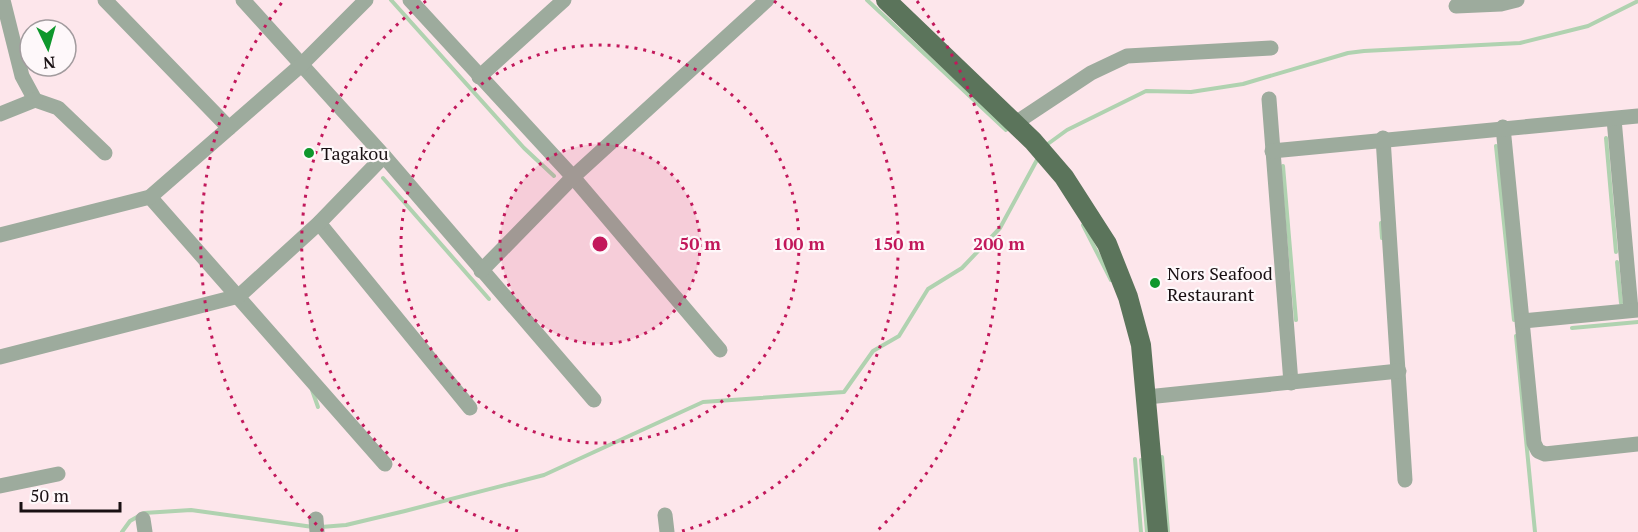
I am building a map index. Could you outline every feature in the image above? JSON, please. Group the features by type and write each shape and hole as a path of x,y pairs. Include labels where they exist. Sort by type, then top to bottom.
{"main road":[{"path":"886,0 1033,141 1064,177 1107,244 1122,276 1136,321 1147,397 1158,532"}],"street":[{"path":"3,0 22,76 35,100"},
{"path":"105,0 229,128"},
{"path":"243,0 300,66 384,156 594,400"},
{"path":"0,235 150,197 300,66 366,0"},
{"path":"410,0 573,177 720,350"},
{"path":"479,77 564,0"},
{"path":"481,271 573,177 767,0"},
{"path":"1456,6 1501,4 1517,0"},
{"path":"1014,124 1091,73 1127,56 1271,48"},
{"path":"1269,99 1292,383"},
{"path":"0,114 35,100 58,108 105,153"},
{"path":"1272,151 1383,138 1638,116"},
{"path":"1523,321 1634,310 1614,119"},
{"path":"1503,127 1534,443 1538,451 1545,454 1638,444"},
{"path":"1383,138 1405,480"},
{"path":"0,357 239,296 319,223 384,156"},
{"path":"150,197 385,464"},
{"path":"319,223 470,408"},
{"path":"1147,397 1399,370"},
{"path":"0,486 58,474"},
{"path":"665,515 667,532"}],"waterway":[{"path":"391,0 524,148 554,176"},
{"path":"867,0 1006,130"},
{"path":"1045,146 1067,130 1146,91 1191,92 1243,84 1348,53 1520,43 1588,26 1638,1"},
{"path":"1606,138 1616,252"},
{"path":"1496,146 1514,320"},
{"path":"321,527 346,525 544,475 703,402 844,392 873,351 899,336 928,289 962,268 1000,228 1038,158"},
{"path":"1283,166 1296,320"},
{"path":"383,178 489,299"},
{"path":"1381,223 1382,238"},
{"path":"1083,225 1111,280"},
{"path":"1617,262 1621,303"},
{"path":"1572,328 1638,322"},
{"path":"1516,336 1535,532"},
{"path":"312,390 318,407"},
{"path":"1162,457 1168,532"},
{"path":"1135,459 1141,532"},
{"path":"1141,460 1147,532"},
{"path":"122,532 130,521 144,513 191,510 313,527"}],"place":[{"name":"Tagakou","path":"309,153"},
{"name":"Nors Seafood Restaurant","path":"1155,283"}]}
